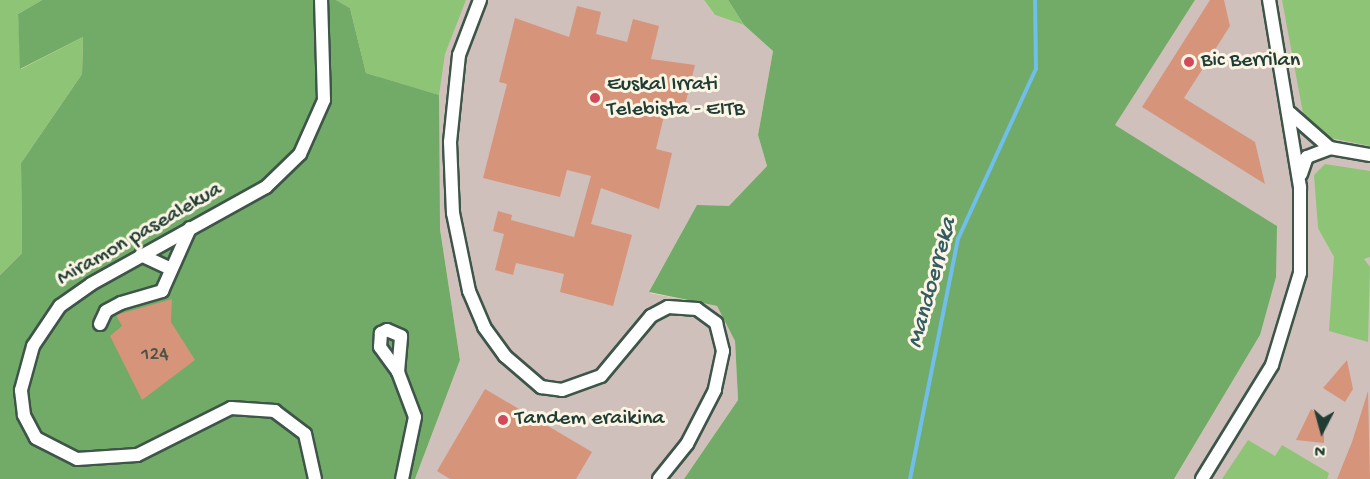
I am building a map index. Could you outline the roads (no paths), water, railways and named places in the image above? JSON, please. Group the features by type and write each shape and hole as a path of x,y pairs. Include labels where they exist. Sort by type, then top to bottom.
{"street":[{"name":"Miramon pasealekua","path":"315,479 305,434 275,411 254,406 213,415 166,443 125,457 76,459 36,438 24,415 21,390 38,335 76,293 272,183 311,137 326,86 321,0"},
{"path":"480,0 459,55 450,142 453,213 469,291 484,327 505,356 541,387 562,390 601,376 651,316 668,307 697,309 716,323 723,351 715,390 687,444 658,479"},
{"path":"1269,0 1300,187"},
{"path":"1288,109 1307,133 1330,148 1370,155"},
{"path":"1202,479 1284,338 1300,273 1302,162 1330,148"},
{"path":"100,324 121,303 162,291 190,228"},
{"path":"141,255 171,269"},
{"path":"398,372 416,432 402,479"}],"waterway":[{"name":"Mandoerreka","path":"910,479 958,239 1036,69 1035,0"}],"place":[{"name":"Bic Berrilan","path":"1189,62"},
{"name":"Euskal Irrati Telebista - EITB","path":"595,98"},
{"name":"Tandem eraikina","path":"503,420"}]}
